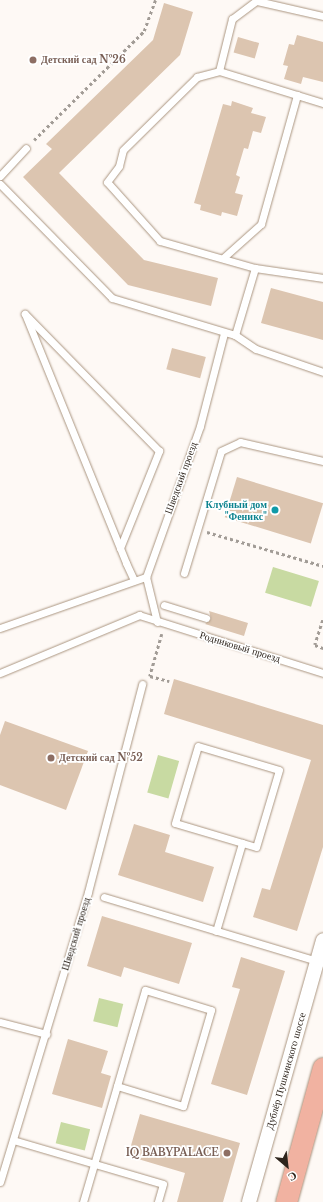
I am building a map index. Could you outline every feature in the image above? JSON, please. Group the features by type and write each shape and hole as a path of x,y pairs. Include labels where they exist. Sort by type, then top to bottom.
{"main road":[{"path":"286,1202 323,1068"}],"street":[{"name":"Дублёр Пушкинского шоссе","path":"249,1202 323,940"}],"lane":[{"path":"218,71 232,19 257,0 323,16"},
{"path":"323,103 218,71 197,78 123,150 119,166 107,182 160,241 255,268 323,278"},
{"path":"223,258 261,224 297,95"},
{"path":"0,176 26,148"},
{"path":"0,184 112,298 224,334 235,335 256,350 323,372"},
{"path":"235,335 255,268"},
{"path":"120,548 159,451 24,314 105,512 120,548 134,580"},
{"name":"Шведский проезд","path":"146,577 200,426 224,334"},
{"path":"184,573 221,451 240,442 323,461"},
{"path":"0,628 146,577 157,622"},
{"path":"164,605 206,618"},
{"name":"Родниковый проезд","path":"0,673 139,615 157,622 323,673"},
{"name":"Шведский проезд","path":"0,1182 88,892 142,684"},
{"path":"198,746 279,770 256,847 242,843 175,823 198,746"},
{"path":"216,931 242,843"},
{"path":"104,897 317,961"},
{"path":"82,1202 145,990 211,1010 183,1106 117,1086"},
{"path":"0,1022 46,1034"},
{"path":"13,1140 163,1184 158,1202"}],"path":[{"path":"26,148 144,31 155,0"},
{"path":"197,529 323,566"},
{"path":"323,620 315,646 323,648"},
{"path":"165,624 150,676 169,681"}],"green space":[{"path":"273,567 319,581 311,607 265,593"},
{"path":"158,755 179,761 168,799 147,792"},
{"path":"99,998 123,1004 117,1027 93,1021"},
{"path":"61,1122 90,1129 85,1151 56,1143"}],"building":[{"path":"164,3 193,12 180,55 59,173 144,260 218,278 211,306 128,285 23,177 52,149 46,144 153,40"},
{"path":"297,35 323,42 323,82 303,77 301,84 284,79 288,66 283,65 289,44 294,45"},
{"path":"238,37 259,43 255,58 234,52"},
{"path":"232,101 253,108 251,113 266,117 261,133 253,131 248,149 244,148 236,175 240,177 235,193 243,195 237,216 222,212 221,216 200,210 201,205 194,203 223,104 231,106"},
{"path":"271,288 323,302 323,340 261,323"},
{"path":"172,348 206,357 200,378 166,369"},
{"name":"Клубный дом \"Феникс\"","path":"237,477 323,503 311,543 225,517"},
{"path":"209,611 248,623 244,636 205,624 211,619"},
{"path":"174,679 323,725 323,847 297,931 253,917 262,888 270,890 311,760 164,714"},
{"path":"5,721 88,751 66,810 0,785 0,735"},
{"path":"134,824 170,835 165,852 214,867 203,902 118,875"},
{"path":"102,916 192,943 179,984 124,967 121,977 87,966"},
{"path":"241,957 285,971 247,1095 211,1084 240,989 232,987"},
{"path":"68,1039 108,1051 101,1073 111,1076 102,1108 52,1094"},
{"path":"140,1114 240,1143 223,1202 177,1202 185,1173 128,1156"}],"place":[{"name":"Детский сад №26","path":"33,60"},
{"name":"Клубный дом \"Феникс\"","path":"275,510"},
{"name":"Детский сад №52","path":"51,758"},
{"name":"IQ BABYPALACE","path":"227,1153"}]}
